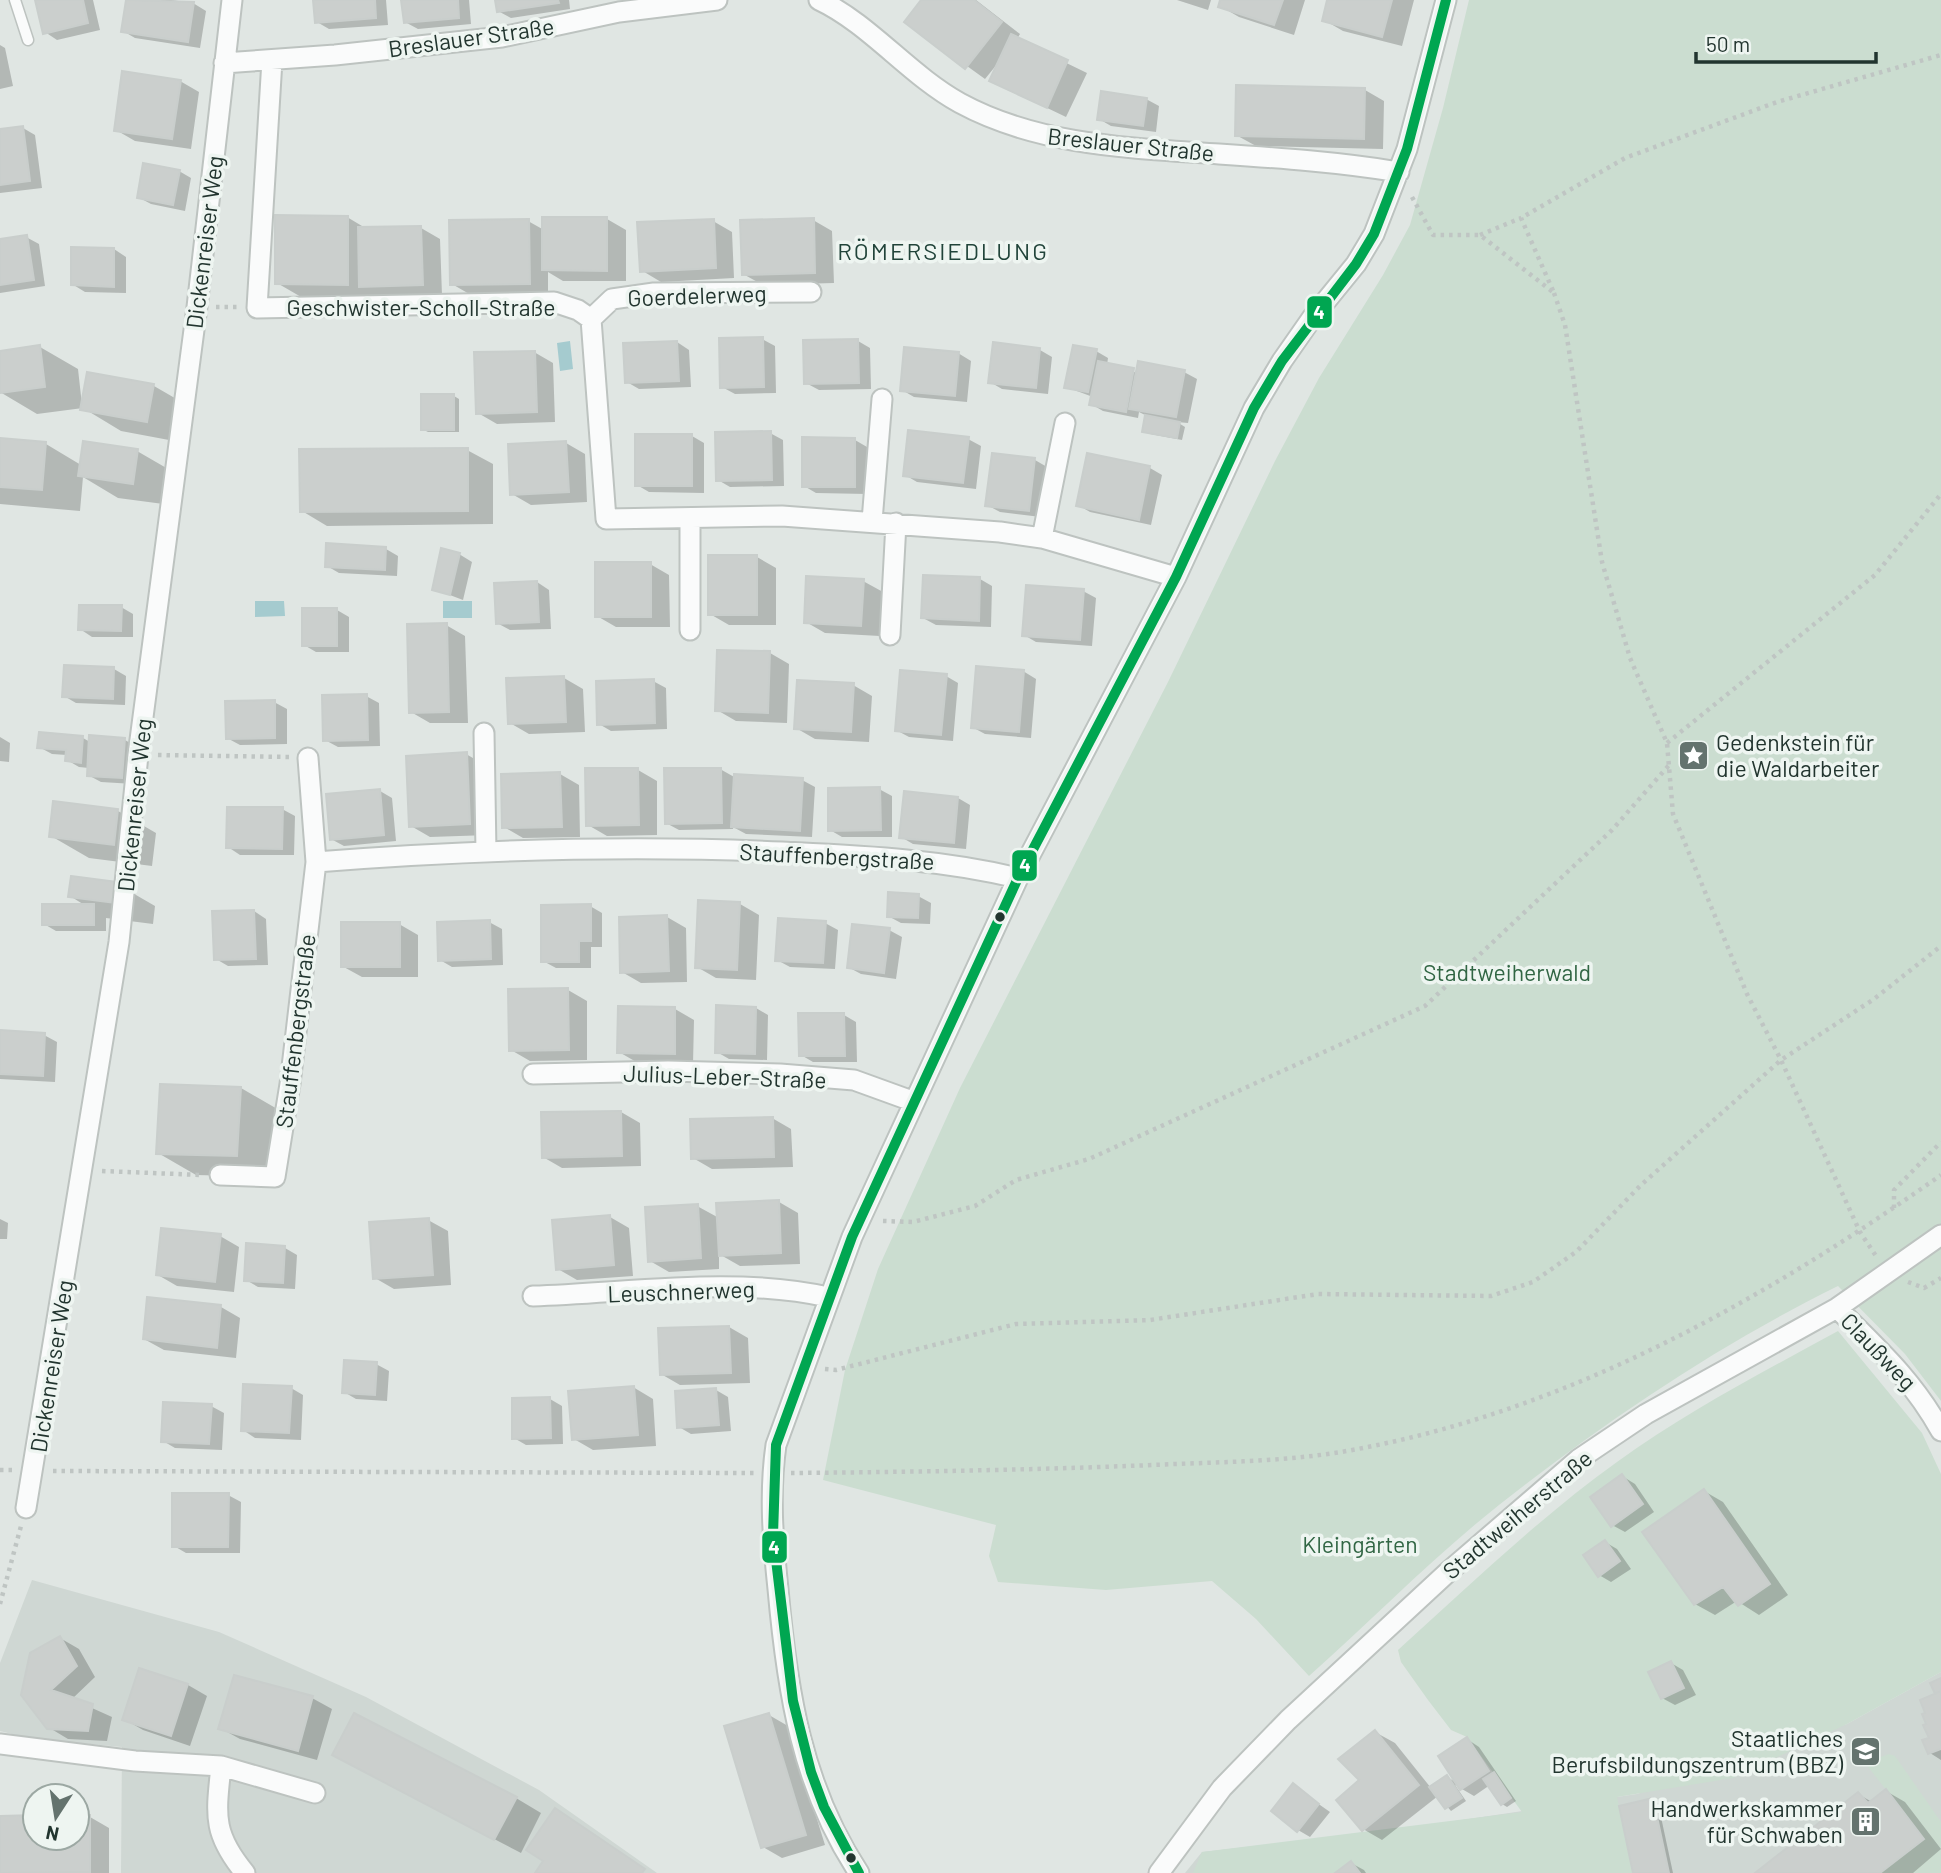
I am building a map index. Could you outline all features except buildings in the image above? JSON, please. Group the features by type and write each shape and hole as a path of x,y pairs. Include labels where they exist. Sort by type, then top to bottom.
{"street":[{"name":"Dickenreiser Weg","path":"26,1508 119,942 138,755 197,307 232,0"},
{"name":"Breslauer Straße","path":"224,63 502,37 619,12 717,0"},
{"name":"Breslauer Straße","path":"819,0 860,27 903,65 961,104 1038,134 1166,152 1347,164 1399,172"},
{"path":"859,1873 838,1841 813,1787 796,1727 784,1661 773,1531 772,1473 776,1445 802,1366 852,1237 912,1101 1018,878 1176,577 1254,408 1312,318 1356,264 1374,234 1399,172 1446,0"},
{"name":"Geschwister-Scholl-Straße","path":"272,60 257,307 554,302 578,310 590,319"},
{"name":"Goerdelerweg","path":"590,319 612,299 654,293 811,292"},
{"path":"590,319 606,519 782,516 896,523 1042,538 1176,577"},
{"path":"872,521 882,398"},
{"path":"1042,538 1065,424"},
{"path":"690,518 690,630"},
{"path":"890,635 896,523"},
{"path":"484,733 486,852"},
{"path":"307,758 316,862"},
{"name":"Stauffenbergstraße","path":"220,1175 275,1177 290,1084 316,862 486,852 729,849 927,860 1018,878"},
{"name":"Julius-Leber-Straße","path":"533,1074 668,1071 780,1074 854,1080 912,1101"},
{"name":"Stadtweiherstraße","path":"1159,1873 1222,1788 1287,1720 1448,1572 1579,1460 1646,1414 1837,1308 1941,1235"},
{"name":"Leuschnerweg","path":"533,1296 752,1287 794,1289 828,1297"},
{"name":"Claußweg","path":"1837,1308 1906,1376 1923,1397 1941,1431"},
{"path":"0,1744 135,1761 221,1766 315,1793"},
{"path":"221,1766 217,1810 224,1848 245,1873"}],"lane":[{"path":"15,0 28,40"}],"path":[{"path":"1399,172 1433,235 1480,235 1521,218 1625,158 1777,102 1941,55"},
{"path":"1521,218 1554,293 1565,326 1602,562 1630,657 1667,743 1671,762 1673,814 1747,994 1781,1060 1860,1232"},
{"path":"1480,235 1554,293"},
{"name":"Geschwister-Scholl-Straße","path":"197,307 257,307"},
{"path":"1667,743 1875,575 1941,494"},
{"path":"138,755 307,758"},
{"path":"852,1237 878,1221 913,1222 975,1206 1016,1180 1089,1158 1425,1006 1612,830 1671,762"},
{"path":"802,1366 836,1370 1016,1324 1150,1320 1318,1294 1491,1296 1533,1282 1576,1252 1641,1185 1781,1060 1874,999 1941,946"},
{"path":"1894,1208 1894,1190 1941,1142"},
{"path":"82,1170 220,1175"},
{"path":"34,1471 772,1473 1036,1470 1236,1461 1340,1452 1434,1430 1531,1402 1631,1361 1737,1308 1860,1232 1941,1175"},
{"path":"0,1604 26,1508"}],"shaded area":[{"path":"32,1580 219,1632 366,1697 539,1790 657,1873 121,1873 122,1747 28,1738 0,1731 0,1663"},
{"name":"Staatliches Berufsbildungszentrum (BBZ)","path":"1941,1672 1941,1873 1185,1873 1202,1852 1381,1832 1637,1794 1847,1724"}],"green space":[{"name":"Stadtweiherwald","path":"1469,0 1941,0 1941,1401 1905,1354 1838,1286 1706,1359 1579,1444 1474,1525 1309,1676 1256,1619 1212,1581 1106,1590 998,1582 989,1556 996,1525 823,1480 845,1370 878,1269 960,1088 1168,682 1275,461 1319,378 1383,275 1410,225 1443,108"},
{"path":"1838,1331 1922,1433 1941,1474 1941,1672 1847,1724 1733,1778 1617,1797 1633,1873 1360,1873 1351,1861 1335,1873 1193,1873 1202,1852 1522,1812 1467,1737 1451,1730 1428,1700 1401,1662 1398,1650 1532,1529 1617,1462 1697,1409"},
{"path":"1889,1754 1895,1756 1941,1822 1941,1873 1880,1873 1924,1838 1865,1763"}],"water":[{"path":"570,341 573,369 560,371 557,343"},
{"path":"255,601 284,601 285,616 255,617"},
{"path":"443,601 472,601 472,618 443,618"}],"transit line":[{"name":"4","path":"859,1873 824,1807 811,1772 793,1701 773,1535 776,1445 852,1237 1018,878 1176,577 1254,408 1282,361 1356,264 1374,234 1407,149 1446,0"}],"place":[{"name":"Gedenkstein für die Waldarbeiter","path":"1693,755"},
{"name":"Staatliches Berufsbildungszentrum (BBZ)","path":"1866,1751"},
{"name":"Handwerkskammer für Schwaben","path":"1866,1821"}],"district":[{"name":"RÖMERSIEDLUNG","path":"943,250"}],"park label":[{"name":"Kleingärten","path":"1360,1544"}]}
